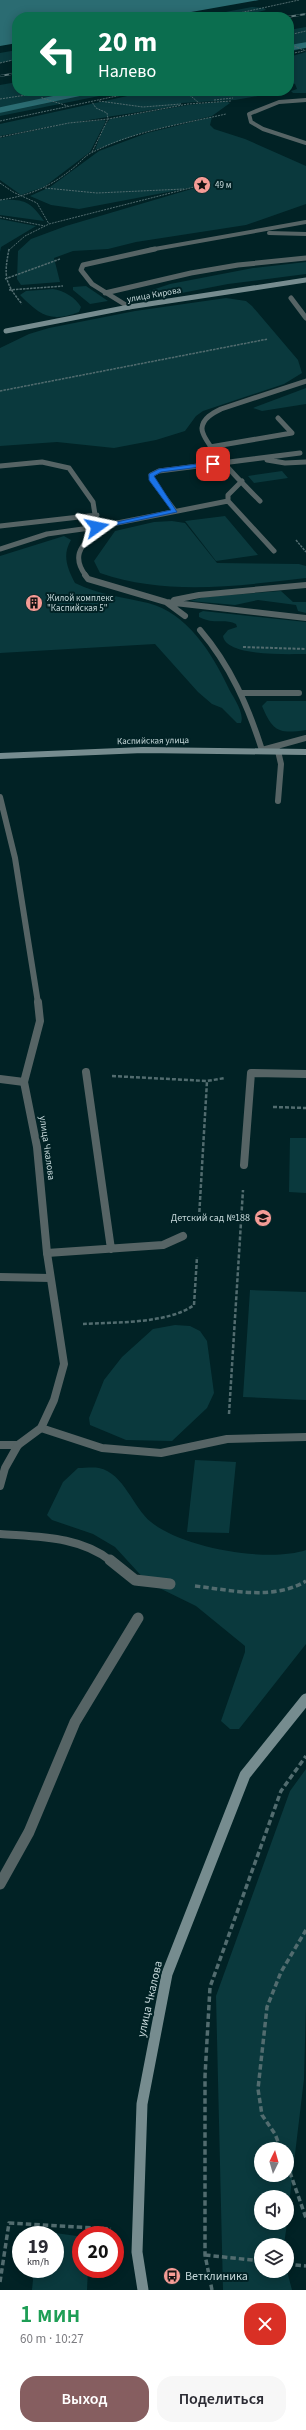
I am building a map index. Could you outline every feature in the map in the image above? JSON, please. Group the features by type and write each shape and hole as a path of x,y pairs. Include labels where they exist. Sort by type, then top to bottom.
{"street":[{"path":"306,100 267,106 249,114 251,122 263,129 306,143"},
{"path":"129,307 92,284 81,270 83,265 154,248 256,232 306,222"},
{"path":"256,232 306,234"},
{"path":"105,293 191,273 238,265 306,258"},
{"name":"улица Кирова","path":"6,331 40,326 129,307 306,280"},
{"path":"291,298 306,318"},
{"path":"260,501 210,447 202,430 204,422 210,415 221,410 306,381"},
{"path":"210,447 292,433 278,418"},
{"path":"175,511 152,480 151,476 159,471 300,454"},
{"path":"260,459 285,463 306,462"},
{"path":"0,466 42,462 70,468 96,505 97,527 80,550 78,556 79,567 88,579 166,602 306,618"},
{"path":"242,482 228,495 228,501 274,551"},
{"path":"0,549 48,534 97,527 228,501"},
{"path":"0,526 97,515"},
{"path":"166,602 199,595 306,585"},
{"path":"166,602 185,616"},
{"path":"200,630 214,646 250,711 262,750 306,738"},
{"path":"240,693 299,693"},
{"name":"Каспийская улица","path":"0,756 144,750 262,750 306,752"},
{"path":"278,751 281,764 278,801"},
{"name":"улица Чкалова","path":"0,797 15,858 23,916 33,962 40,1021 24,1082 36,1147 50,1278 64,1364 54,1400 41,1428 18,1445 3,1469 0,1486"},
{"path":"86,1072 111,1249"},
{"path":"244,1165 251,1073 306,1074"},
{"path":"0,1079 24,1082"},
{"path":"47,1253 163,1245 176,1241 183,1236"},
{"path":"0,1278 50,1278"},
{"path":"41,1428 102,1448 161,1453 227,1439 306,1438"},
{"path":"0,1446 18,1445"},
{"path":"0,1534 56,1538 88,1546 105,1556 135,1580 170,1584"},
{"path":"0,1884 22,1848 67,1738 96,1686 138,1618"},
{"name":"улица Чкалова","path":"143,2290 137,2252 142,2104 167,1974 245,1775 306,1699"}],"path":[{"path":"244,12 298,0"},
{"path":"294,34 306,31"},
{"path":"294,46 305,51"},
{"path":"294,53 305,51"},
{"path":"0,63 12,61"},
{"path":"0,99 21,96"},
{"path":"42,96 42,98 68,106"},
{"path":"96,101 118,96"},
{"path":"191,96 199,103"},
{"path":"192,104 236,97"},
{"path":"92,101 96,108 107,113 108,119 97,138 92,152"},
{"path":"0,121 92,101 143,107 226,101 267,106"},
{"path":"0,137 69,123 108,119 188,104"},
{"path":"0,200 22,197 45,188 73,169 92,152 145,132 203,118 260,108"},
{"path":"0,182 22,197 37,203 49,224"},
{"path":"40,326 9,290 4,279 9,248 25,236 49,224 198,186"},
{"path":"45,188 97,193 189,189"},
{"path":"0,217 45,226"},
{"path":"4,279 61,259"},
{"path":"9,290 92,284"},
{"path":"0,391 268,339"},
{"path":"291,536 306,552"},
{"path":"238,647 306,649"},
{"path":"145,1078 207,1081"},
{"path":"248,1106 306,1108"},
{"path":"231,1385 244,1165"},
{"path":"170,1584 270,1593 300,1587 306,1582"},
{"path":"212,2290 204,2255 205,2076 210,1987 281,1791 306,1756"},
{"path":"279,2142 276,2134 262,2115 258,2089 267,2007 281,1972 306,1930"},
{"path":"293,2182 306,2218"},
{"path":"0,2282 9,2223 72,2228"},
{"path":"204,2255 254,2260"},
{"path":"294,2265 306,2266"}],"shaded area":[{"path":"0,0 259,0 191,12 12,12 12,44 0,46"},
{"path":"252,7 264,8 266,10 258,12 226,12"},
{"path":"306,27 306,48 294,51 294,29"},
{"path":"12,51 12,61 0,63 0,53"},
{"path":"306,52 306,93 294,93 294,90 297,89 294,84 294,56"},
{"path":"12,83 12,96 99,96 0,116 0,85"},
{"path":"127,96 258,96 235,100 181,103 181,105 0,136 0,124"},
{"path":"226,101 230,103 212,116 144,132 95,150 103,128 110,119 188,105"},
{"path":"212,117 210,125 214,129 245,139 306,166 306,204 246,225 136,242 108,249 73,251 54,258 60,282 21,285 17,279 18,251 31,239 66,226 205,185 79,209 51,205 30,196 50,187 99,151 147,133"},
{"path":"106,121 90,152 44,187 21,195 0,180 0,138 69,123"},
{"path":"0,200 15,200 26,203 35,209 44,221 0,215"},
{"path":"0,219 36,226 1,247 0,252"},
{"path":"306,262 306,274 228,284 161,297 154,296 149,291 170,284 253,268"},
{"path":"86,286 108,301 90,304 73,290 73,287"},
{"path":"53,289 65,293 73,298 81,307 79,312 60,317 46,315 34,308 20,295 26,291"},
{"path":"226,298 246,301 252,306 298,360 302,373 284,384 203,411 196,416 185,431 156,440 114,448 57,442 0,446 0,348 29,334 49,328 135,311"},
{"path":"306,388 306,404 262,411 253,408"},
{"path":"282,471 288,478 254,483 248,476"},
{"path":"225,516 258,555 216,561 185,521"},
{"path":"172,521 185,523 217,563 299,564 306,566 306,578 228,586 176,587 151,585 100,573 94,561 115,531 154,522"},
{"path":"64,536 71,540 66,556 68,567 75,583 102,593 148,603 162,608 175,616 197,636 222,674 240,709 242,719 241,723 237,723 222,708 212,704 198,692 155,644 0,653 0,556"},
{"path":"281,591 293,602 306,602 306,613 298,611 296,605 258,600 235,605 190,601 204,597"},
{"path":"203,611 306,622 306,654 260,653 235,648 227,643 223,636 228,630 237,627 236,624 232,622 210,621 199,617 199,613"},
{"path":"267,701 306,701 306,730 289,732 278,729 270,721 262,706"},
{"path":"290,1138 306,1138 306,1193 289,1192"},
{"path":"250,1290 306,1292 306,1400 243,1397"},
{"path":"175,1325 190,1326 200,1331 207,1341 214,1393 207,1408 172,1441 126,1440 90,1425 89,1418 104,1380 122,1357 153,1329"},
{"path":"195,1460 236,1462 229,1533 187,1532"},
{"path":"78,1468 99,1468 108,1471 122,1484 151,1522 165,1531 183,1539 226,1551 249,1554 290,1554 306,1550 306,1644 239,1729 230,1729 221,1721 245,1652 245,1646 196,1606 147,1582 115,1547 93,1534 52,1520 47,1515 63,1482"},
{"path":"306,1769 306,2005 304,2079 294,2163 294,2142 254,2142 254,2182 292,2182 291,2190 254,2190 254,2230 286,2230 285,2238 254,2238 254,2278 289,2278 292,2290 223,2290 216,1996 290,1791"},
{"path":"64,2234 72,2235 72,2278 88,2278 87,2290 32,2290 33,2278 64,2278"}],"waterway":[{"path":"294,47 306,45"},
{"path":"0,110 66,96"}],"railway":[{"path":"294,16 306,14"},
{"path":"0,76 12,74"}],"place":[{"name":"49 м","path":"202,185"},
{"name":"Жилой комплекс \"Каспийская 5\"","path":"34,603"},
{"name":"Детский сад №188","path":"263,1218"},
{"name":"Ветклиника","path":"172,2276"}],"route":[{"path":"97,527 175,511 152,480 151,476 159,471 213,464"}]}
